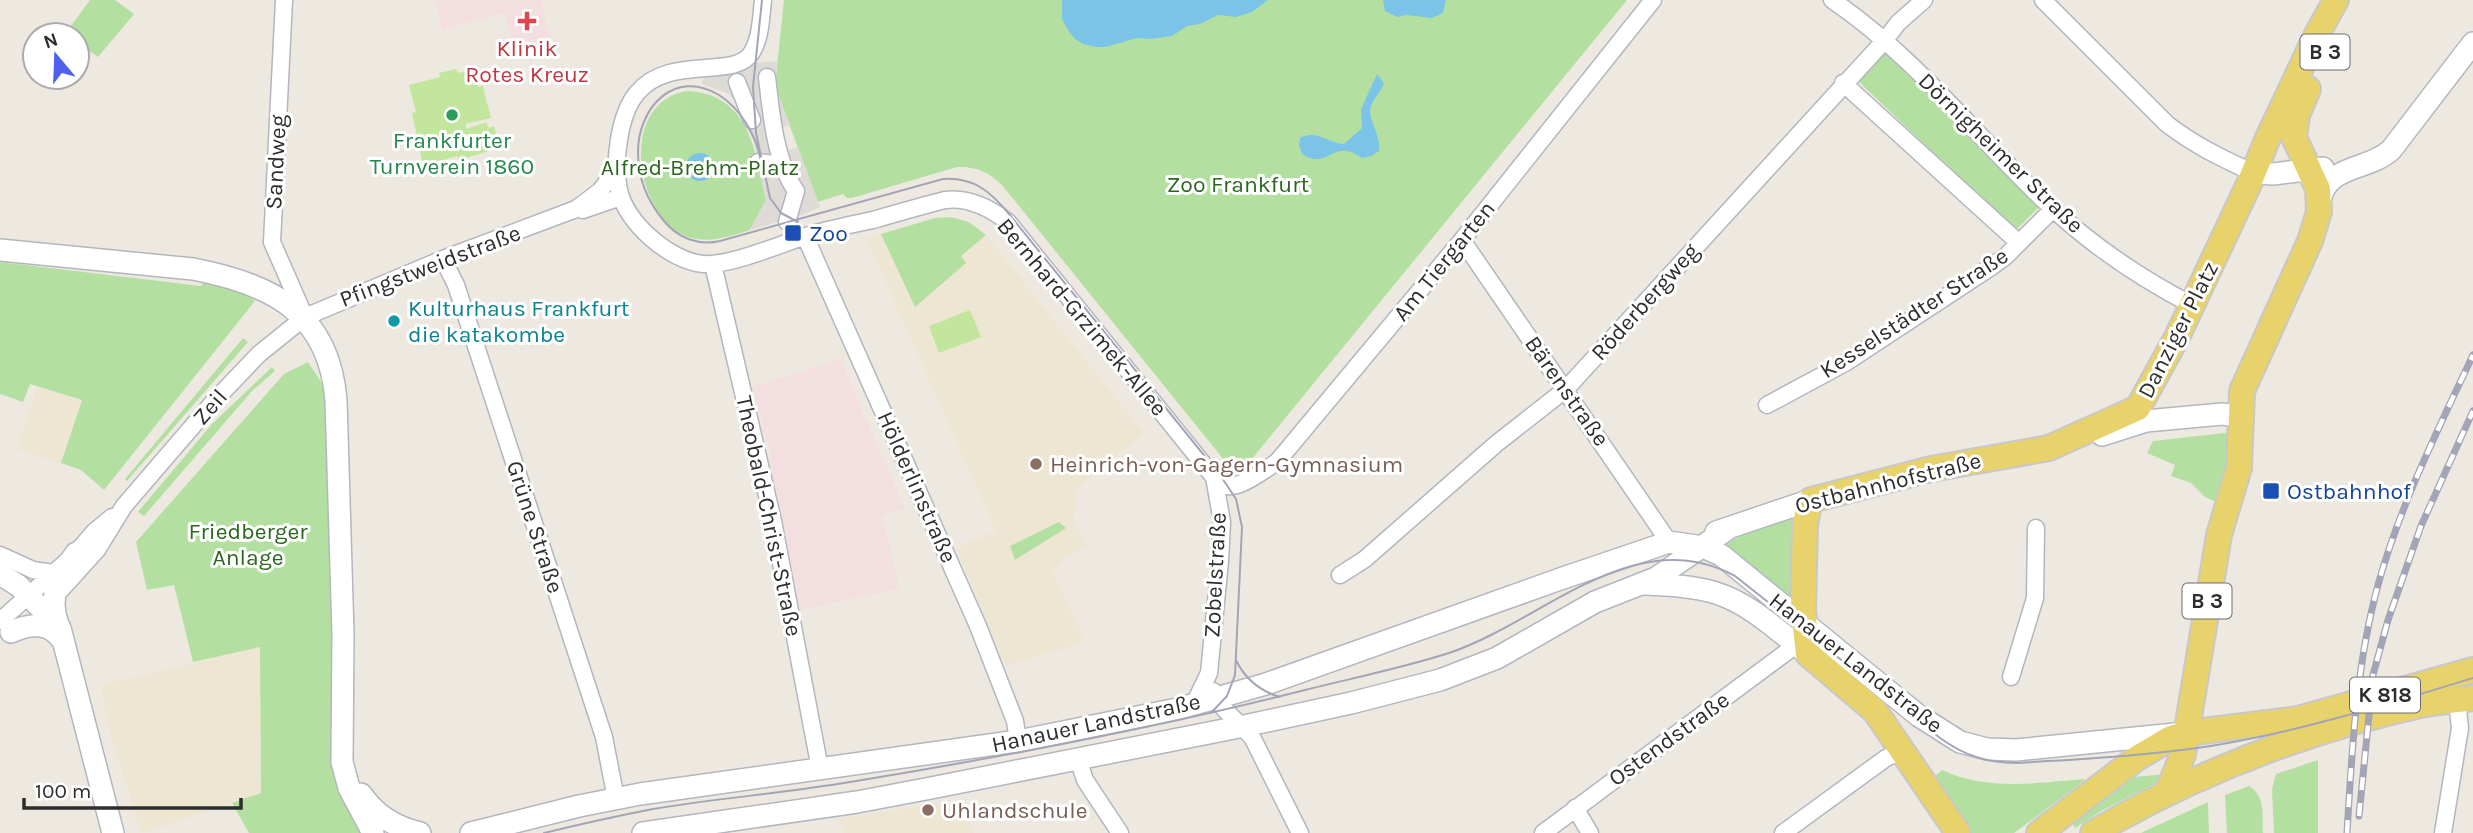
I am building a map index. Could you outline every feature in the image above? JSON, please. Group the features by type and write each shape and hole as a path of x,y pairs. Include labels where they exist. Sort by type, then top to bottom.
{"main road":[{"name":"B 3","path":"2251,179 2317,34 2336,0"},
{"name":"B 3","path":"2167,793 2178,768 2187,733 2219,536 2240,462 2243,386 2317,222 2320,200 2316,184 2295,141 2295,121 2349,0"},
{"path":"2320,200 2322,191 2331,179 2380,158 2391,150 2473,44"},
{"path":"2251,179 2273,174 2360,165"},
{"name":"Danziger Platz","path":"2058,446 2141,406 2251,179"},
{"path":"0,250 192,269 244,281 264,290 305,317 316,332 327,355 335,383 343,634 341,750 349,788 373,833"},
{"name":"Danziger Platz","path":"2058,446 2114,441 2160,431 2209,427 2240,416"},
{"name":"Ostbahnhofstraße","path":"1669,542 1729,528 1811,500 1931,469 2058,446"},
{"path":"1802,650 1805,525 1811,500"},
{"name":"Ostbahnhofstraße","path":"1703,547 1729,528"},
{"path":"1649,581 1670,555 1669,542"},
{"name":"Hanauer Landstraße","path":"471,833 616,799 1018,741 1217,700 1669,542 1703,547 1727,560 1926,721 1959,742 1973,747 2016,750 2298,719 2473,670"},
{"name":"Hanauer Landstraße","path":"643,833 857,802 1244,726 1394,693 1462,672 1497,657 1595,602 1649,581 1703,547"},
{"path":"41,601 67,568"},
{"path":"5,578 41,601 62,636 113,833"},
{"name":"Hanauer Landstraße","path":"1649,581 1719,594 1750,609 1869,704 1887,726 1958,833"},
{"path":"5,627 43,626 62,636"},
{"name":"K 818","path":"2167,793 2302,737 2419,705 2465,699"},
{"name":"Hanauer Landstraße","path":"2039,833 2143,753 2187,733"},
{"path":"344,769 378,814 404,830 420,833"},
{"path":"2093,833 2167,793"}],"street":[{"name":"Sandweg","path":"284,0 272,242 305,317"},
{"path":"763,0 755,47 750,56 739,64 676,70 647,83 636,94 625,115 620,136 618,182 621,197 630,213 659,246 685,260 713,264 805,236"},
{"name":"Am Tiergarten","path":"1214,477 1223,487 1229,487 1249,479 1277,462 1462,240 1653,0"},
{"name":"Dörnigheimer Straße","path":"1832,0 1885,40 2053,209 2136,273 2192,305"},
{"name":"Röderbergweg","path":"1340,575 1364,559 1496,443 1566,389 1898,23 1924,0"},
{"path":"2043,0 2167,124 2251,179"},
{"path":"767,77 783,164 788,180 796,191 787,222"},
{"path":"737,82 748,123 772,115"},
{"path":"1843,83 2019,243"},
{"path":"758,162 783,164"},
{"name":"Pfingstweidstraße","path":"557,218 591,200 608,183 618,164"},
{"name":"Pfingstweidstraße","path":"305,317 443,259 621,197"},
{"name":"Bernhard-Grzimek-Allee","path":"805,236 953,199 983,206 1008,222 1214,477"},
{"name":"Kesselstädter Straße","path":"1767,405 1844,363 2006,256 2053,209"},
{"name":"Hölderlinstraße","path":"805,236 978,626 1015,721 1018,741"},
{"name":"Bärenstraße","path":"1462,240 1669,542"},
{"name":"Grüne Straße","path":"443,259 456,285 604,737 616,799"},
{"name":"Theobald-Christ-Straße","path":"713,264 773,521 820,769"},
{"name":"Zeil","path":"67,568 94,532 124,506 216,399 259,354 305,317"},
{"name":"Zobelstraße","path":"1194,704 1209,673 1222,530 1214,477"},
{"path":"2011,677 2035,598 2036,528"},
{"path":"0,555 21,566 67,568"},
{"path":"5,578 11,605 5,627"},
{"path":"5,627 41,601"},
{"name":"Ostendstraße","path":"1543,833 1802,650"},
{"name":"Zobelstraße","path":"1209,673 1217,700"},
{"path":"2443,833 2465,699"},
{"path":"1217,700 1244,726 1253,739 1300,833"},
{"path":"1783,833 1886,758 1902,751"},
{"path":"1078,759 1086,780 1120,833"},
{"path":"1576,808 1590,833"}],"shaded area":[{"name":"Klinik Rotes Kreuz","path":"436,0 545,0 541,2 553,47 518,57 504,13 442,30"},
{"name":"Alfred-Brehm-Platz","path":"777,61 775,86 790,125 778,129 785,151 798,147 820,207 803,215 750,230 766,200 753,139 739,117 746,111 727,93 702,84 706,68"},
{"name":"Heinrich-von-Gagern-Gymnasium","path":"935,218 957,218 975,225 986,235 1144,433 1077,488 1074,522 1088,547 1064,558 1053,571 1085,642 1006,666 956,548 996,531 866,238"},
{"path":"841,359 865,422 868,422 905,509 883,515 899,589 800,610 777,490 771,491 767,472 773,470 768,460 770,456 765,433 762,433 763,425 752,387"},
{"path":"37,386 81,401 60,463 17,449"},
{"path":"260,647 261,794 141,833 112,739 100,685"},
{"name":"Uhlandschule","path":"955,800 974,833 845,833 837,819"}],"green space":[{"path":"90,0 115,0 134,14 98,57 91,52 91,21 75,21"},
{"name":"Zoo Frankfurt","path":"784,0 1627,0 1251,460 1224,460 1002,185 992,177 976,169 957,167 852,198 843,194 818,202 775,86"},
{"path":"1886,52 2041,205 2015,231 1858,81"},
{"name":"Frankfurter Turnverein 1860","path":"456,69 458,73 474,69 479,87 482,83 491,118 466,124 466,129 486,122 489,128 494,126 500,148 459,160 457,156 423,166 412,113 416,112 409,85 440,77 439,73"},
{"name":"Alfred-Brehm-Platz","path":"687,91 708,95 724,102 737,114 746,128 758,163 766,200 750,230 714,239 691,238 672,228 657,210 646,188 641,163 642,138 650,116 664,100"},
{"path":"951,217 969,222 986,235 961,256 966,263 915,307 881,234 935,218"},
{"path":"0,262 201,286 204,281 242,292 255,301 104,490 81,470 61,463 82,400 30,384 23,402 0,394"},
{"path":"970,310 981,337 939,353 929,326"},
{"path":"243,338 248,342 127,481 125,479"},
{"name":"Friedberger Anlage","path":"308,362 327,391 333,529 334,747 363,833 249,833 232,803 261,793 260,647 193,662 174,585 147,590 136,542 284,374"},
{"path":"272,367 275,371 252,391 144,516 138,512 212,424"},
{"path":"2224,433 2231,435 2223,505 2205,497 2191,483 2171,476 2175,465 2147,453 2153,441"},
{"path":"1796,517 1792,608 1724,548 1747,533"},
{"path":"1059,522 1066,528 1015,560 1010,546"},
{"path":"2318,760 2318,833 2274,833 2272,789 2276,774"},
{"path":"1942,770 1959,777 1994,783 2084,781 2014,833 1971,833 1931,780"},
{"path":"2166,774 2160,781 2103,810 2075,828 2073,825 2085,810 2123,778"},
{"path":"2249,786 2261,801 2263,833 2227,833 2225,795"},
{"path":"2208,802 2209,833 2141,833"}],"water":[{"path":"1062,0 1268,0 1252,12 1236,17 1218,15 1200,24 1187,26 1172,36 1137,38 1106,47 1096,47 1083,44 1069,32 1062,19"},
{"path":"1383,0 1446,0 1443,13 1432,18 1406,15 1397,17 1385,11"},
{"path":"1377,74 1384,83 1371,105 1370,113 1379,141 1379,151 1362,158 1346,151 1320,159 1302,154 1300,138 1312,135 1344,144 1362,128 1361,109"},
{"path":"700,153 710,157 714,167 710,177 700,181 690,177 686,167 690,157"}],"tram line":[{"path":"762,0 753,87 756,133 770,198 781,213 798,222"},
{"path":"761,161 751,132 741,115 719,95 703,88 687,86 674,90 662,97 644,121 638,152 645,188 664,221 682,236 696,241 720,241 943,179 973,183 995,199 1009,214 1220,475 1236,499 1242,527 1235,675 1227,696 1211,713"},
{"path":"544,833 653,809 826,786 1022,752 1192,717 1377,673 1449,653 1484,639 1589,582 1625,568 1661,560 1698,562 1735,576 1940,738 1967,754 1996,762 2018,763 2134,755 2238,741 2340,717 2473,678"},
{"path":"1236,660 1254,683 1280,697"}],"railway":[{"path":"2347,833 2360,677 2378,585 2408,497 2473,355"},
{"path":"2359,816 2373,675 2388,620 2421,526 2473,411"}],"place":[{"name":"Klinik Rotes Kreuz","path":"527,21"},
{"name":"Frankfurter Turnverein 1860","path":"452,115"},
{"name":"Zoo","path":"793,233"},
{"name":"Kulturhaus Frankfurt die katakombe","path":"394,321"},
{"name":"Heinrich-von-Gagern-Gymnasium","path":"1036,464"},
{"name":"Ostbahnhof","path":"2271,491"},
{"name":"Uhlandschule","path":"928,810"}]}
